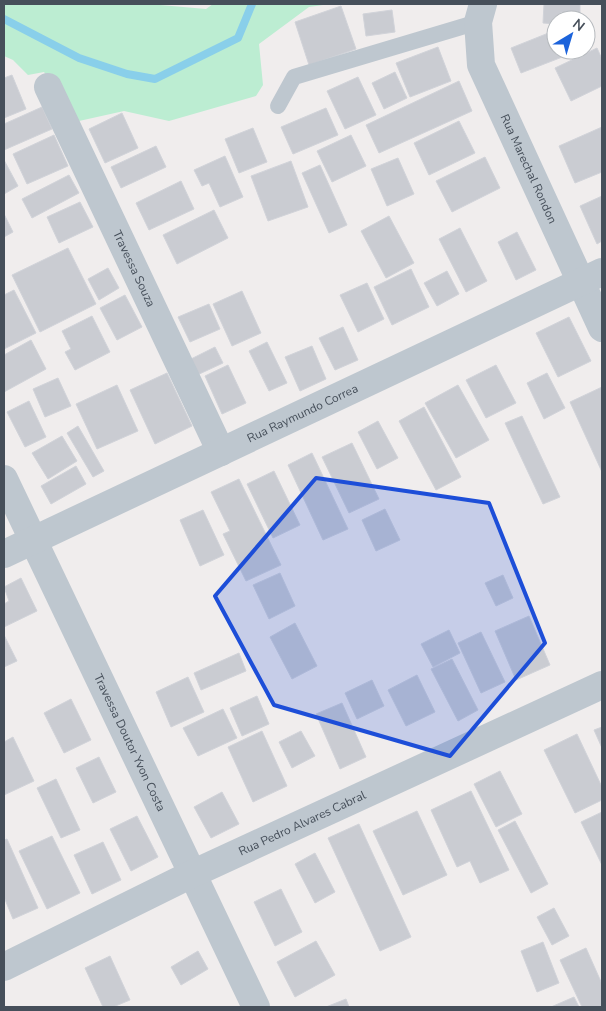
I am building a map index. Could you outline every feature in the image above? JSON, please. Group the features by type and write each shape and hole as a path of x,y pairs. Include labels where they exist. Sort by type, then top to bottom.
{"street":[{"name":"Rua Marechal Rondon","path":"481,13 481,65 592,278 602,328"},
{"name":"Travessa Souza","path":"48,86 221,452"},
{"name":"Rua Raymundo Correa","path":"4,554 592,278"},
{"name":"Travessa Doutor Yvon Costa","path":"4,479 31,540 256,1007"},
{"name":"Rua Pedro Alvares Cabral","path":"4,966 192,874 602,685"}],"lane":[{"path":"278,106 294,77 481,13"}],"highlighted area":[{"path":"316,478 489,503 545,643 450,756 274,705 215,596"}],"green space":[{"path":"4,4 149,4 206,9 213,4 330,4 309,7 259,44 263,85 256,96 169,121 124,111 79,121 44,72 28,75 13,60 4,56"}],"building":[{"path":"544,4 580,4 580,10 546,10 546,23 543,23"},
{"path":"341,6 356,49 309,65 295,22"},
{"path":"392,10 395,32 366,36 363,14"},
{"path":"546,34 546,60 555,60 521,73 511,48"},
{"path":"438,47 451,81 410,97 396,63"},
{"path":"596,48 602,59 602,86 571,101 555,68 572,60 596,60"},
{"path":"395,72 407,98 384,109 372,83"},
{"path":"12,75 26,109 4,118 4,78"},
{"path":"358,77 376,115 345,129 327,91"},
{"path":"459,81 472,111 379,153 366,125"},
{"path":"42,107 52,129 4,150 4,124"},
{"path":"326,108 338,135 293,154 281,127"},
{"path":"122,113 138,148 105,163 89,129"},
{"path":"459,121 475,153 429,175 414,143"},
{"path":"602,127 602,172 575,183 559,146"},
{"path":"253,128 267,162 239,173 225,139"},
{"path":"54,135 68,166 27,184 13,154"},
{"path":"351,135 366,166 332,182 317,151"},
{"path":"156,146 166,167 121,188 111,167"},
{"path":"225,156 243,197 220,207 209,183 202,186 194,170"},
{"path":"485,157 500,188 452,212 436,181"},
{"path":"398,158 414,194 387,206 371,169"},
{"path":"4,160 18,186 4,194"},
{"path":"291,161 308,207 268,221 251,176"},
{"path":"320,165 347,225 329,233 302,173"},
{"path":"69,175 79,193 32,218 22,199"},
{"path":"181,181 194,209 149,230 136,203"},
{"path":"602,196 602,241 597,244 580,206"},
{"path":"80,202 93,227 59,243 47,217"},
{"path":"214,210 228,238 177,264 163,235"},
{"path":"4,214 13,232 4,237"},
{"path":"389,216 414,263 386,278 361,231"},
{"path":"460,228 487,281 466,292 439,239"},
{"path":"517,232 536,270 516,280 498,242"},
{"path":"68,248 96,304 40,332 12,275"},
{"path":"108,268 119,288 99,300 88,279"},
{"path":"411,269 429,307 392,325 374,287"},
{"path":"447,271 459,294 437,306 424,283"},
{"path":"367,283 384,319 358,332 340,295"},
{"path":"14,290 36,333 4,349 4,295"},
{"path":"242,291 261,333 232,346 213,304"},
{"path":"125,295 142,327 117,340 100,308"},
{"path":"209,304 220,329 190,342 178,317"},
{"path":"92,316 110,352 75,370 65,352 71,349 62,331"},
{"path":"569,317 591,361 558,377 536,333"},
{"path":"343,327 358,360 335,370 319,338"},
{"path":"31,340 46,369 4,392 4,355"},
{"path":"267,342 287,383 269,391 249,351"},
{"path":"312,346 326,379 300,391 285,357"},
{"path":"215,347 223,363 195,376 187,361"},
{"path":"228,365 246,403 222,414 205,376"},
{"path":"496,365 516,403 486,418 466,380"},
{"path":"167,373 192,426 155,444 130,390"},
{"path":"547,373 565,408 544,419 527,383"},
{"path":"58,378 71,406 45,417 33,389"},
{"path":"117,385 138,431 97,449 76,404"},
{"path":"458,385 489,440 456,458 425,403"},
{"path":"602,387 602,472 570,402"},
{"path":"29,401 46,437 25,447 7,412"},
{"path":"424,407 461,477 436,490 399,421"},
{"path":"522,416 560,497 543,504 505,423"},
{"path":"378,421 398,458 377,469 358,432"},
{"path":"78,426 104,471 93,477 67,433"},
{"path":"62,436 77,461 48,479 32,453"},
{"path":"352,443 379,499 349,513 322,457"},
{"path":"312,453 348,529 323,540 288,465"},
{"path":"76,466 86,484 51,504 41,486"},
{"path":"274,471 300,525 273,538 247,484"},
{"path":"239,479 281,565 246,581 223,534 230,531 211,492"},
{"path":"385,509 400,540 376,551 362,520"},
{"path":"203,510 224,555 200,566 180,520"},
{"path":"280,573 295,606 269,619 253,585"},
{"path":"503,575 513,598 496,606 485,583"},
{"path":"21,578 37,611 4,627 4,604 9,601 4,587"},
{"path":"529,616 550,665 516,680 495,631"},
{"path":"295,623 317,666 292,679 270,637"},
{"path":"449,630 460,653 433,667 421,644"},
{"path":"481,632 505,682 481,693 458,643"},
{"path":"4,635 17,661 4,667"},
{"path":"239,653 246,671 201,690 194,673"},
{"path":"452,659 478,710 458,721 431,669"},
{"path":"417,675 435,712 406,726 388,690"},
{"path":"188,677 204,712 171,727 156,692"},
{"path":"372,680 384,706 357,719 345,693"},
{"path":"257,696 269,724 242,736 230,708"},
{"path":"71,699 91,740 64,753 44,713"},
{"path":"342,703 366,757 340,769 316,714"},
{"path":"223,709 237,738 198,756 183,728"},
{"path":"602,727 602,748 594,730"},
{"path":"262,731 287,786 253,802 228,747"},
{"path":"301,731 315,756 292,768 279,742"},
{"path":"577,734 602,787 602,800 575,813 544,750"},
{"path":"13,737 34,781 4,795 4,742"},
{"path":"99,757 116,792 93,803 76,768"},
{"path":"500,771 522,814 496,827 474,784"},
{"path":"56,779 80,830 61,838 37,788"},
{"path":"471,791 509,870 480,883 470,861 457,867 431,810"},
{"path":"222,792 239,824 211,838 194,807"},
{"path":"417,811 447,875 403,895 373,831"},
{"path":"602,812 602,865 581,822"},
{"path":"137,816 158,857 131,871 110,829"},
{"path":"515,821 548,884 531,893 498,830"},
{"path":"359,824 411,937 380,951 328,838"},
{"path":"52,836 80,893 47,909 19,851"},
{"path":"7,839 38,908 13,919 4,897 4,840"},
{"path":"103,842 121,880 92,894 74,855"},
{"path":"315,853 335,892 315,903 295,864"},
{"path":"281,889 302,932 275,946 254,902"},
{"path":"554,908 569,936 552,945 537,917"},
{"path":"316,941 335,975 295,997 277,962"},
{"path":"543,942 559,983 537,992 521,951"},
{"path":"586,948 602,984 602,1007 582,1007 560,960"},
{"path":"198,951 208,969 181,985 171,967"},
{"path":"110,956 130,1000 113,1007 103,1007 85,968"},
{"path":"574,997 579,1007 551,1007"},
{"path":"346,999 349,1007 326,1007"}],"waterway":[{"path":"4,19 79,58 127,74 155,79 238,38 252,4"}]}
